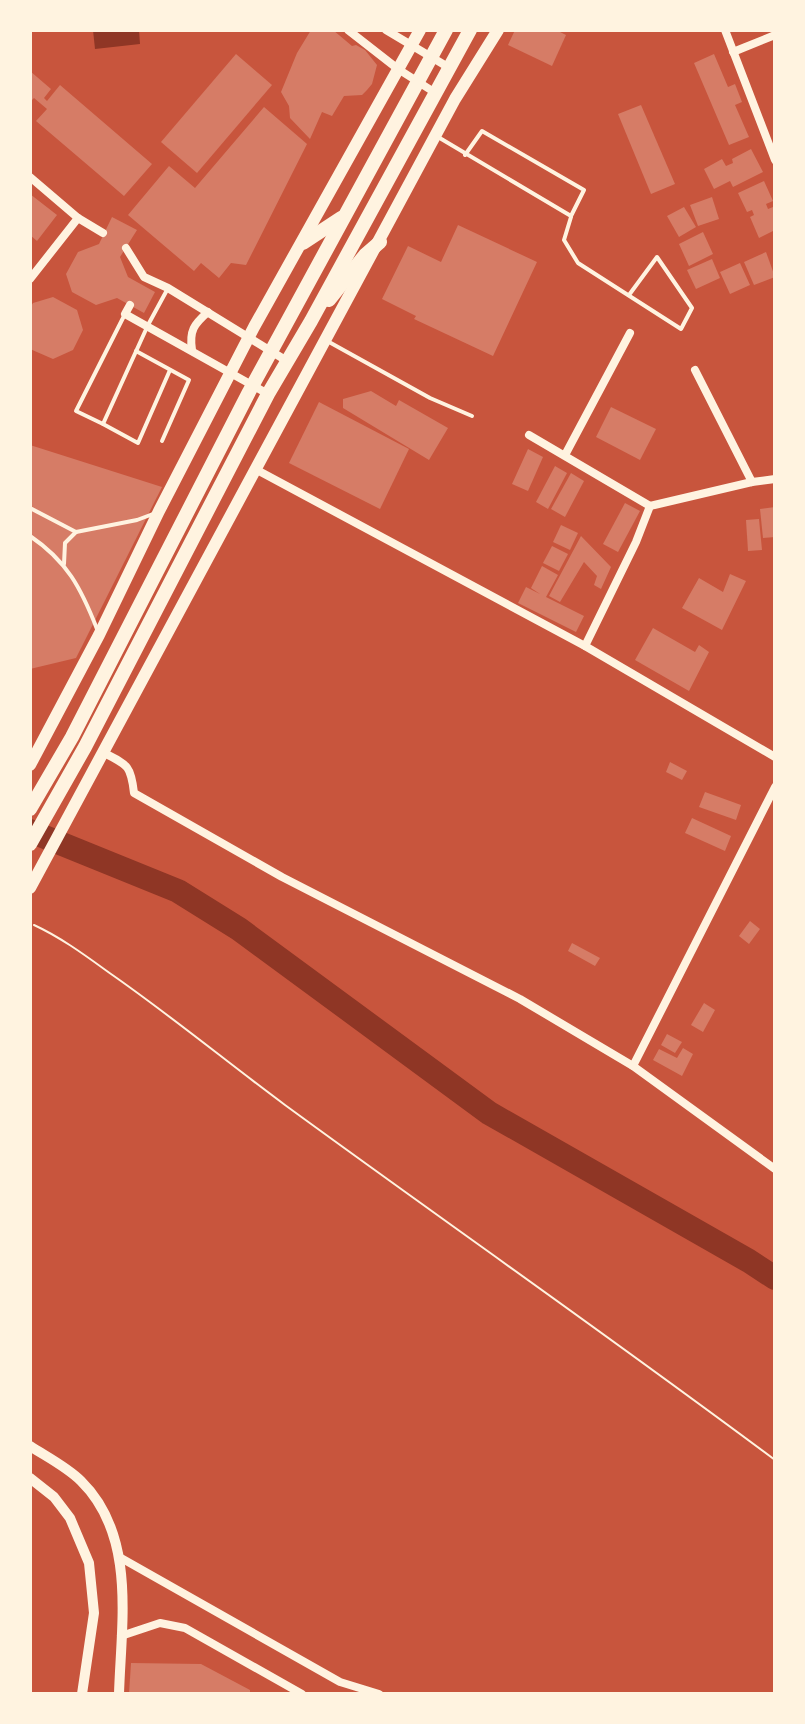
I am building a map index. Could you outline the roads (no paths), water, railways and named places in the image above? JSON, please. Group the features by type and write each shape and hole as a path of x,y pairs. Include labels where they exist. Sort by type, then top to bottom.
{"highway":[{"path":"30,809 72,737 253,385 446,30"},
{"path":"30,844 85,747 268,394 470,30"},
{"path":"303,243 345,216"},
{"path":"311,321 365,255 380,242"}],"main road":[{"path":"30,765 249,337 420,30"},
{"path":"30,888 436,136 498,30"}],"street":[{"path":"348,30 434,92"},
{"path":"386,30 448,67"},
{"path":"725,30 775,160"},
{"path":"733,52 775,35"},
{"path":"30,177 78,218 103,233"},
{"path":"30,277 78,218"},
{"path":"126,248 142,281 168,288 287,361"},
{"path":"127,310 268,394"},
{"path":"192,350 190,335 195,324 208,312"},
{"path":"565,455 630,333"},
{"path":"695,370 752,482"},
{"path":"529,435 650,506 775,479"},
{"path":"257,470 585,646 775,757"},
{"path":"585,646 636,542 650,506"},
{"path":"103,755 123,762 132,771 134,793 282,877 520,999 633,1066 775,1169"},
{"path":"633,1066 775,787"},
{"path":"30,1446 82,1482 102,1511 121,1558 123,1607 119,1694"},
{"path":"30,1478 54,1497 70,1518 89,1563 94,1613 82,1694"},
{"path":"121,1558 340,1682 379,1694"},
{"path":"121,1636 160,1623 185,1628 302,1694"}],"lane":[{"path":"465,155 482,131 584,190 571,216 564,240 578,263 681,329 692,308 657,257 629,295"},
{"path":"436,136 571,216"},
{"path":"103,424 168,288"},
{"path":"127,310 76,411 138,443 170,370"},
{"path":"327,341 416,390 472,416"},
{"path":"136,351 189,380 162,441"},
{"path":"30,508 76,532"},
{"path":"64,564 65,543 76,532 137,520 159,511"},
{"path":"30,536 64,564 83,593 99,635"}],"waterway":[{"path":"30,831 178,891 239,929 489,1113 775,1278"}]}
